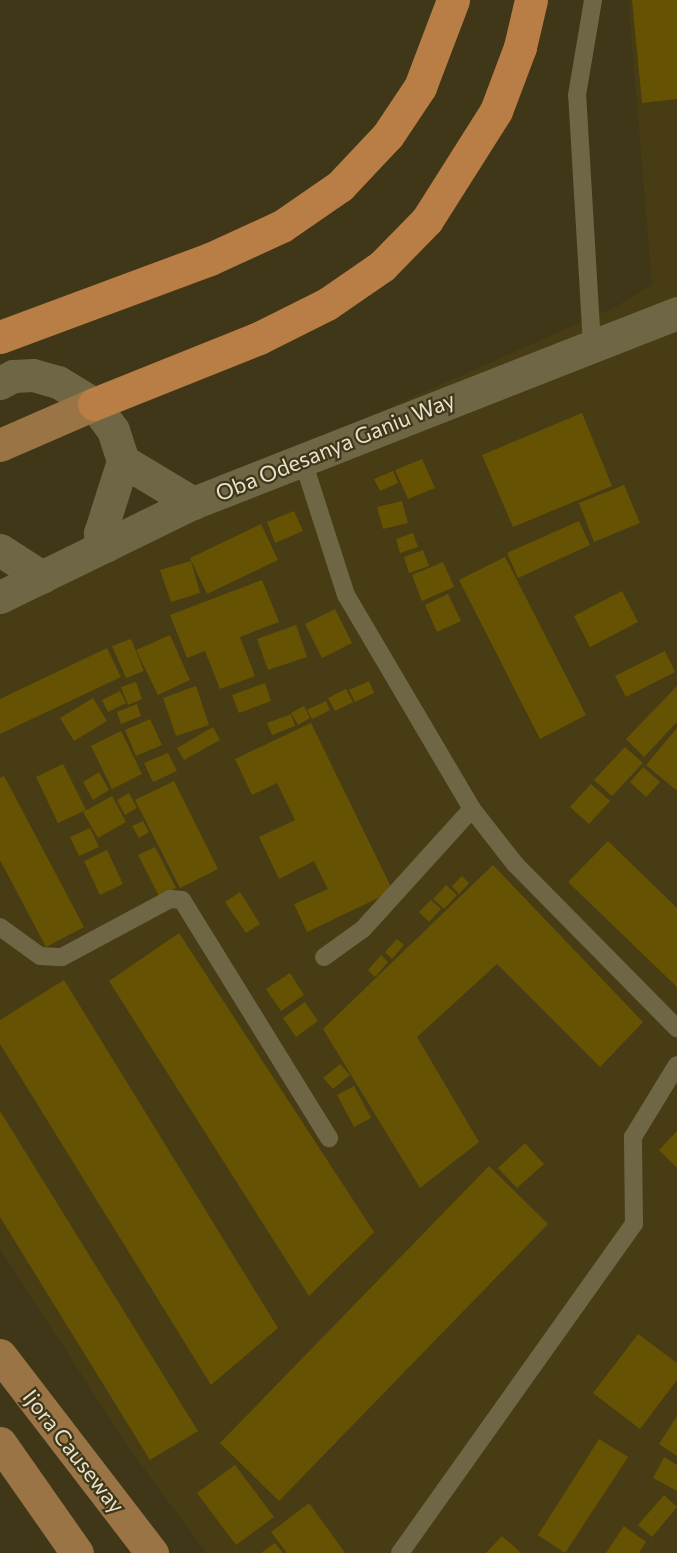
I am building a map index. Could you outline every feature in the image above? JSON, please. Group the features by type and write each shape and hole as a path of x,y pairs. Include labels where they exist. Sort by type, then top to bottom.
{"highway":[{"path":"0,337 210,259 282,226 340,186 388,135 420,87 453,0"},
{"path":"94,404 268,333 327,304 382,266 427,220 496,111 520,47 531,0"}],"main road":[{"path":"0,445 94,404"},
{"name":"Ijora Causeway","path":"0,1355 150,1550"},
{"path":"0,1443 77,1553"}],"street":[{"name":"Oba Odesanya Ganiu Way","path":"0,597 193,503 302,458 677,313"},
{"path":"0,383 13,376 33,375 58,382 94,404 113,430 123,462 100,533 106,546"},
{"path":"123,462 193,503"},
{"path":"0,550 42,577"}],"lane":[{"path":"592,345 577,95 593,0"},
{"path":"302,458 346,595 472,809 514,864 677,1028"},
{"path":"324,957 363,929 472,809"},
{"path":"0,927 40,956 62,957 170,899 182,900 330,1138"},
{"path":"400,1552 634,1224 633,1137 677,1065"}],"shaded area":[{"path":"628,0 677,0 677,1553 206,1553 129,1448 0,1249 0,580 613,308 652,285"}],"building":[{"path":"632,0 677,0 677,99 642,103"},
{"path":"582,413 612,486 513,527 482,455"},
{"path":"422,459 435,488 408,499 395,470"},
{"path":"393,471 398,483 380,491 374,479"},
{"path":"624,485 640,523 594,542 579,503"},
{"path":"402,501 408,523 383,529 377,507"},
{"path":"294,511 303,531 275,543 267,522"},
{"path":"579,521 590,545 518,578 507,553"},
{"path":"261,524 278,560 207,594 190,558"},
{"path":"413,533 418,547 400,553 396,539"},
{"path":"423,550 429,566 409,573 404,557"},
{"path":"505,557 586,715 540,739 459,580"},
{"path":"191,561 200,593 171,602 160,570"},
{"path":"443,562 454,587 422,601 412,575"},
{"path":"262,580 279,622 240,637 255,676 220,689 205,651 187,658 170,615"},
{"path":"622,591 638,622 590,647 574,616"},
{"path":"448,594 461,621 437,632 425,605"},
{"path":"335,609 352,643 322,658 305,624"},
{"path":"296,625 307,657 268,670 257,639"},
{"path":"170,635 190,680 158,695 136,650"},
{"path":"131,639 144,671 126,678 112,646"},
{"path":"107,648 121,677 0,734 0,699"},
{"path":"665,651 675,672 626,697 615,676"},
{"path":"369,681 374,693 355,702 349,690"},
{"path":"136,682 142,699 128,705 121,687"},
{"path":"265,683 271,701 239,713 232,695"},
{"path":"196,686 209,725 176,736 163,698"},
{"path":"677,686 677,722 644,757 626,739"},
{"path":"346,689 353,702 335,711 328,698"},
{"path":"120,691 126,703 108,712 102,700"},
{"path":"93,698 107,721 74,741 60,718"},
{"path":"326,701 330,710 312,719 307,710"},
{"path":"137,704 141,716 121,724 117,712"},
{"path":"304,706 310,718 298,725 291,713"},
{"path":"291,714 295,726 272,735 267,723"},
{"path":"150,719 162,745 136,756 125,730"},
{"path":"311,723 393,891 307,932 294,904 328,889 314,861 279,879 259,837 295,820 277,783 252,795 235,759"},
{"path":"213,727 220,740 184,760 177,748"},
{"path":"677,728 677,789 676,790 646,765"},
{"path":"121,731 142,774 112,789 91,746"},
{"path":"625,747 643,763 612,796 594,780"},
{"path":"168,753 177,771 153,782 144,763"},
{"path":"63,764 86,810 58,823 36,777"},
{"path":"643,767 660,782 646,797 630,782"},
{"path":"99,772 109,790 93,800 83,782"},
{"path":"4,776 84,927 46,947 0,860 0,778"},
{"path":"174,781 218,869 180,888 135,800"},
{"path":"591,784 610,801 589,824 570,807"},
{"path":"129,793 137,808 125,815 117,800"},
{"path":"112,796 126,822 98,838 83,812"},
{"path":"143,821 149,832 139,838 132,826"},
{"path":"90,828 99,847 79,856 70,837"},
{"path":"608,841 677,908 677,987 568,882"},
{"path":"155,847 176,888 159,896 138,855"},
{"path":"107,850 123,884 100,895 84,861"},
{"path":"493,865 643,1022 600,1067 497,964 417,1037 479,1142 420,1188 323,1029"},
{"path":"462,876 469,883 459,894 452,886"},
{"path":"446,885 457,895 444,909 433,899"},
{"path":"240,892 260,924 246,933 225,902"},
{"path":"431,900 441,909 429,922 419,912"},
{"path":"179,933 374,1232 309,1296 109,981"},
{"path":"397,939 404,945 392,959 385,952"},
{"path":"381,955 388,962 375,977 368,970"},
{"path":"290,973 304,995 281,1011 266,989"},
{"path":"64,980 278,1328 211,1385 0,1044 0,1020"},
{"path":"305,1002 318,1021 296,1037 283,1018"},
{"path":"340,1064 350,1075 333,1089 323,1078"},
{"path":"354,1086 371,1118 354,1127 337,1095"},
{"path":"0,1111 198,1431 150,1460 0,1217"},
{"path":"677,1131 677,1168 659,1150"},
{"path":"525,1143 544,1164 517,1188 498,1168"},
{"path":"489,1166 548,1224 279,1501 220,1443"},
{"path":"638,1334 677,1363 677,1380 640,1429 593,1393"},
{"path":"677,1416 677,1456 659,1444"},
{"path":"599,1439 628,1457 565,1553 538,1535"},
{"path":"664,1457 677,1465 677,1491 653,1478"},
{"path":"235,1465 274,1517 236,1545 197,1493"},
{"path":"664,1495 677,1507 652,1537 638,1525"},
{"path":"309,1503 345,1553 287,1553 271,1532"},
{"path":"624,1526 646,1542 639,1553 606,1553"},
{"path":"502,1536 521,1553 486,1553"},
{"path":"275,1543 283,1553 261,1553"}]}
